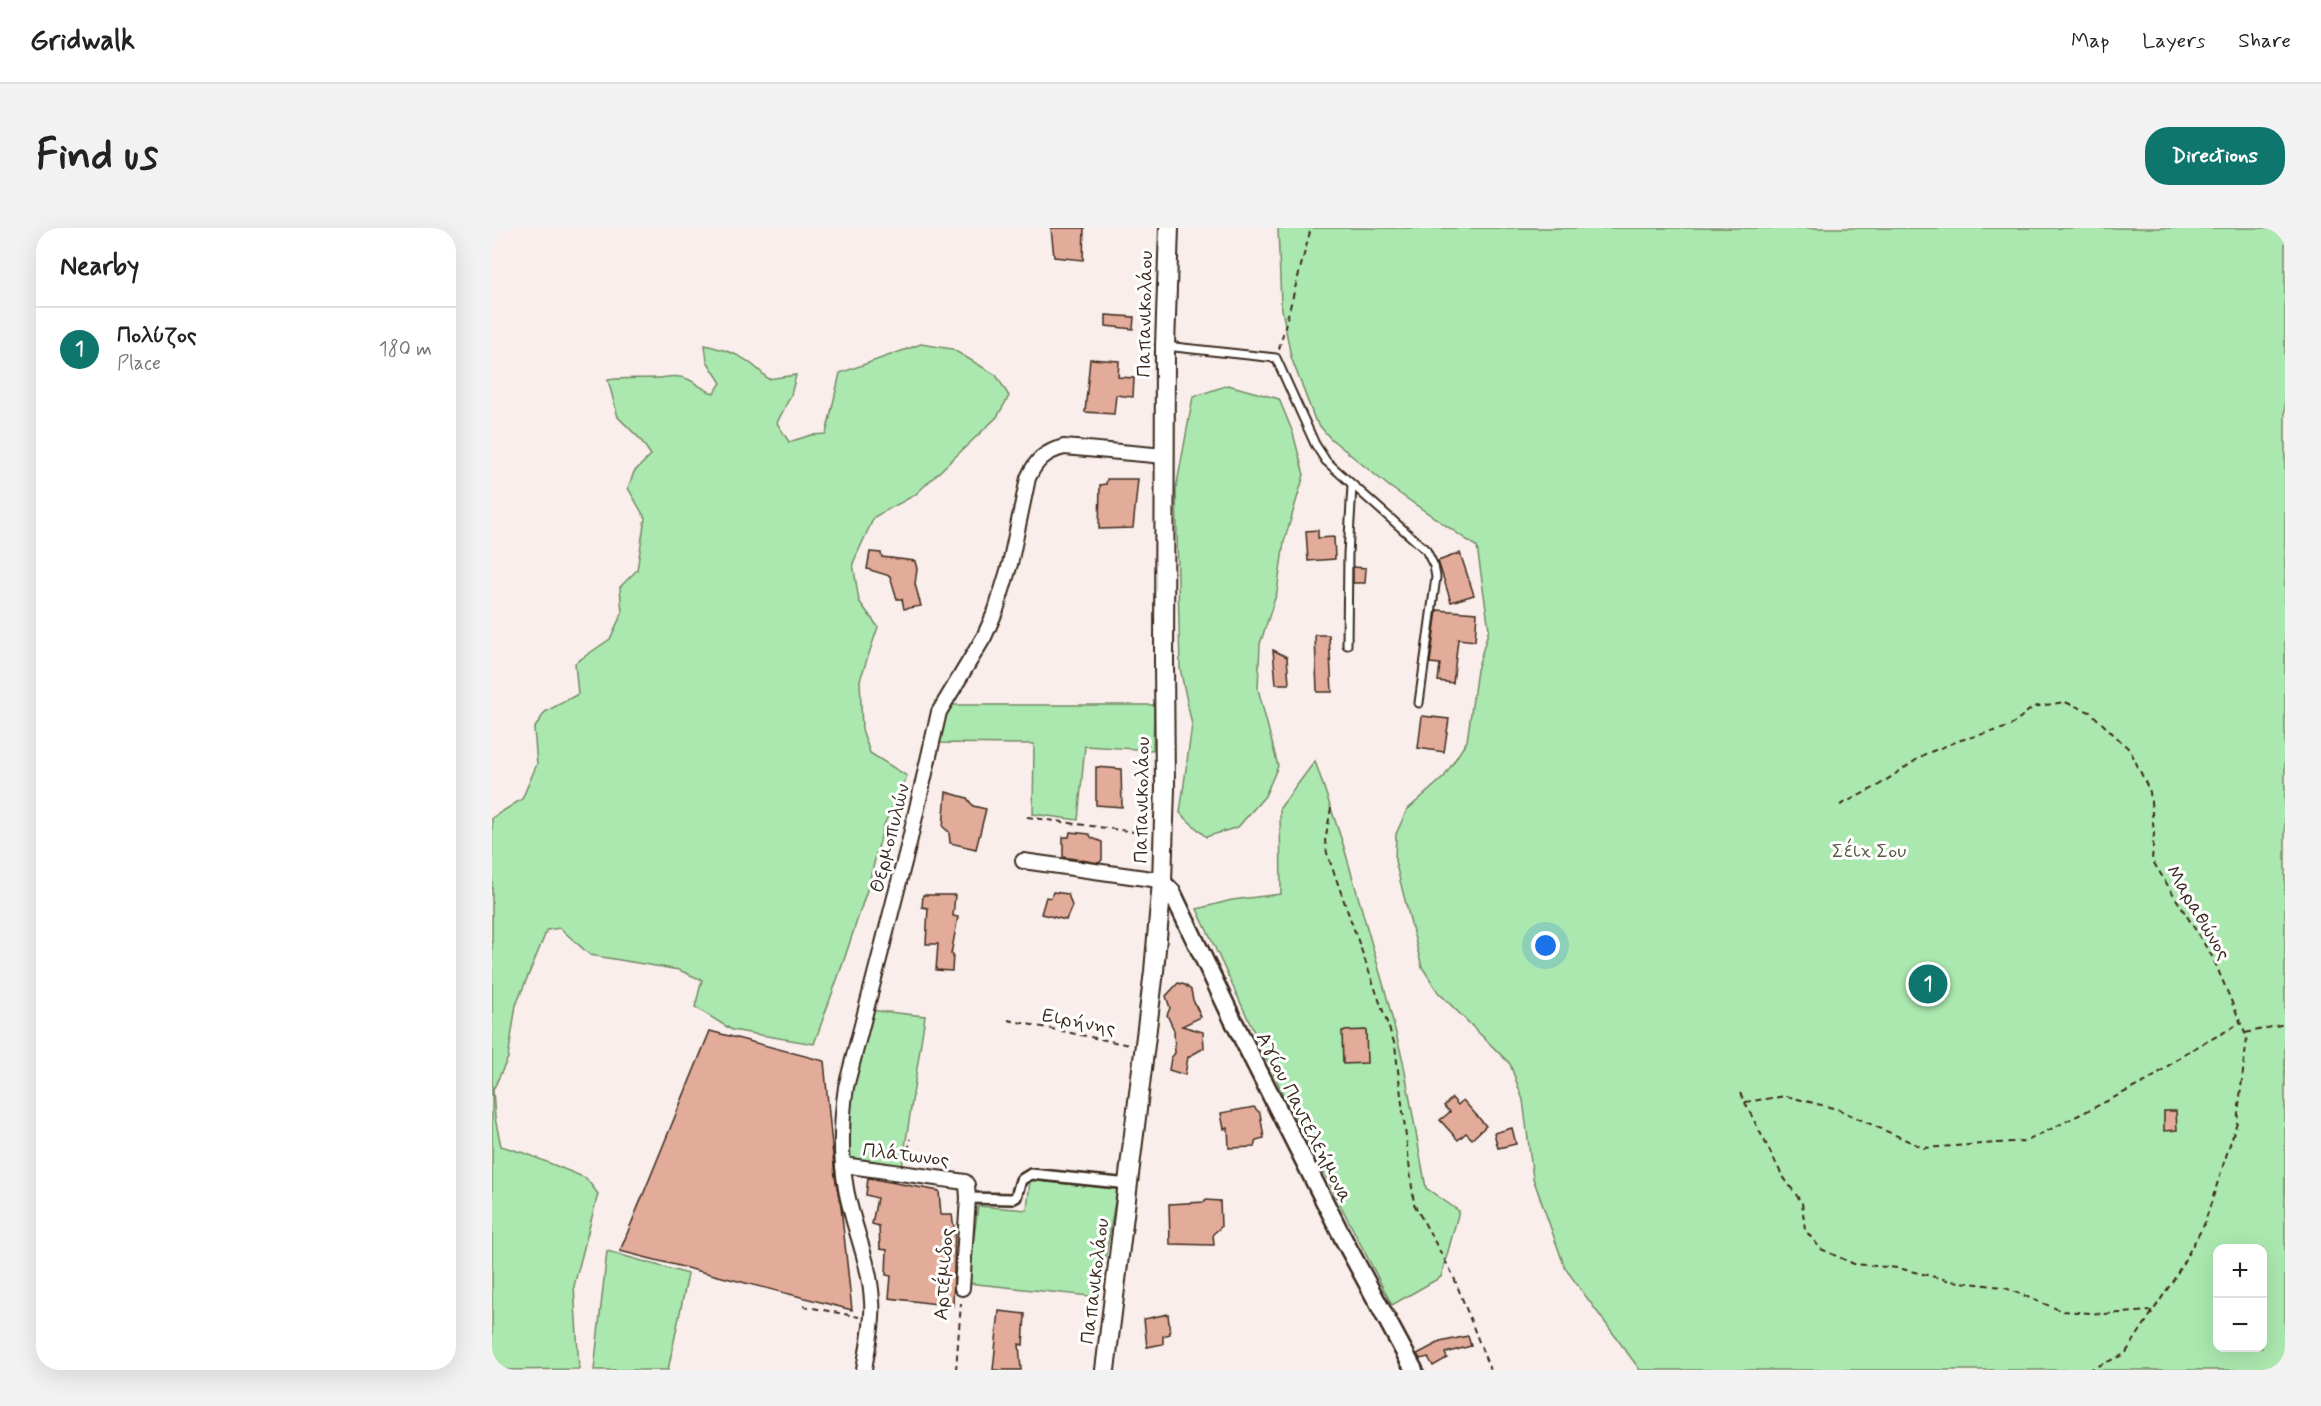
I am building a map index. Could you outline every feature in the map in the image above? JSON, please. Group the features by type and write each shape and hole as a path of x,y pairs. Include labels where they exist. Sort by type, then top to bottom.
{"main road":[{"name":"Παπανικολάου","path":"1105,1370 1129,1184 1162,882 1169,228"}],"street":[{"name":"Θερμοπυλών","path":"864,1370 873,1303 870,1278 846,1191 841,1120 846,1088 909,843 939,712 984,637 996,610 1010,564 1028,478 1033,466 1042,456 1064,447 1165,456"},
{"path":"1023,861 1162,882"},
{"name":"Αγίου Παντελεήμονα","path":"1162,882 1173,892 1233,1020 1344,1240 1414,1370"},
{"name":"Πλάτωνος","path":"843,1166 965,1182"},
{"path":"968,1198 1012,1199 1016,1197 1020,1180 1031,1174 1129,1184"},
{"name":"Αρτέμιδος","path":"962,1288 968,1198 965,1182"}],"lane":[{"path":"1166,346 1276,358 1315,444 1326,460 1352,486 1426,550 1434,566 1436,577 1419,703"},
{"path":"1347,645 1348,554 1352,486"}],"path":[{"path":"1276,358 1311,228"},
{"name":"Μαραθώνος","path":"1840,805 1876,787 1925,754 1961,740 2009,727 2033,707 2065,702 2090,712 2130,750 2150,792 2154,833 2152,860 2213,958 2247,1038 2237,1122 2204,1225 2174,1279 2125,1354 2089,1370"},
{"path":"1331,808 1325,841 1328,853 1395,1045 1414,1204 1453,1275 1490,1370"},
{"path":"1027,817 1164,836"},
{"name":"Ειρήνης","path":"1008,1020 1144,1048"},
{"path":"1745,1102 1786,1096 1837,1109 1924,1148 2027,1141 2149,1080 2184,1054 2241,1023"},
{"path":"2245,1033 2285,1024"},
{"path":"1740,1093 1782,1175 1802,1203 1804,1230 1821,1249 1854,1264 1898,1268 1951,1281 2003,1287 2062,1311 2104,1314 2152,1311"},
{"path":"905,1173 910,1139"},
{"name":"Αρτέμιδος","path":"956,1370 962,1288"},
{"path":"802,1306 872,1320"}],"green space":[{"name":"Σέιχ Σου","path":"1278,228 2285,228 2285,1370 1640,1370 1565,1268 1533,1178 1523,1100 1510,1064 1438,992 1422,967 1395,861 1396,834 1407,810 1444,777 1467,741 1477,670 1489,629 1477,547 1390,487 1330,438 1315,420 1291,357 1281,304"},
{"path":"921,344 952,349 996,375 1009,396 997,417 915,495 874,517 853,563 859,601 878,627 860,680 862,729 870,753 907,776 884,825 867,890 814,1044 732,1030 695,1007 702,980 679,970 590,955 560,928 547,930 516,1005 508,1058 493,1090 495,1118 501,1146 586,1178 598,1194 574,1286 579,1369 492,1370 492,818 522,799 537,764 534,729 545,712 578,694 575,663 610,639 622,613 620,587 637,570 645,518 628,488 634,472 651,455 640,439 618,417 608,380 677,376 714,393 721,383 707,361 705,345 724,350 740,356 768,379 796,375 791,395 777,423 789,442 811,435 826,434 840,373"},
{"path":"1228,385 1279,399 1293,433 1304,475 1284,542 1277,592 1260,644 1258,689 1278,766 1265,796 1238,827 1206,837 1180,813 1192,725 1180,668 1176,489 1193,397"},
{"path":"946,705 1154,705 1153,750 1085,746 1078,820 1033,814 1034,744 934,743"},
{"path":"1315,761 1343,844 1386,994 1403,1061 1426,1188 1459,1211 1441,1277 1392,1305 1282,1092 1197,909 1232,900 1281,894 1280,808"},
{"path":"868,1010 925,1016 902,1167 850,1159 851,1093"},
{"path":"1030,1180 1117,1189 1099,1297 968,1283 978,1206 1027,1210"},
{"path":"607,1251 688,1274 668,1370 594,1370"}],"building":[{"path":"1051,228 1084,228 1083,260 1054,257"},
{"path":"1106,315 1134,317 1133,329 1106,326"},
{"path":"1090,359 1119,361 1118,377 1134,378 1133,397 1116,395 1114,414 1085,412"},
{"path":"1107,479 1138,479 1133,528 1099,529 1100,485 1106,484"},
{"path":"1318,530 1318,538 1334,537 1335,559 1308,561 1306,531"},
{"path":"870,552 881,553 882,557 915,561 917,569 915,584 921,606 904,609 902,599 897,599 890,576 867,569"},
{"path":"1460,553 1474,595 1451,602 1438,561"},
{"path":"1353,567 1366,568 1365,583 1353,583"},
{"path":"1437,610 1477,613 1475,641 1458,639 1453,683 1438,681 1440,664 1430,663"},
{"path":"1315,635 1329,635 1332,692 1317,692"},
{"path":"1273,650 1287,657 1289,684 1276,684"},
{"path":"1422,716 1449,719 1444,752 1418,748"},
{"path":"1096,767 1121,769 1122,807 1096,805"},
{"path":"946,792 967,798 973,806 986,809 976,849 950,843 949,832 943,827"},
{"path":"1070,832 1089,834 1092,838 1102,842 1102,860 1099,863 1063,857 1063,837 1069,837"},
{"path":"1053,892 1068,894 1072,906 1066,920 1041,914 1046,897 1051,898"},
{"path":"923,895 955,895 953,916 958,917 951,954 953,954 952,971 936,970 938,944 926,944 928,908 922,907"},
{"path":"1178,983 1191,990 1201,1017 1182,1026 1203,1032 1204,1048 1188,1057 1185,1075 1169,1070 1171,1058 1175,1053 1174,1030 1167,1015 1170,1008 1166,996"},
{"path":"1366,1030 1367,1063 1343,1064 1342,1031"},
{"path":"710,1031 824,1061 835,1177 841,1207 852,1310 620,1251"},
{"path":"1452,1098 1458,1105 1463,1100 1486,1126 1472,1139 1466,1133 1458,1140 1440,1120 1450,1112 1444,1106"},
{"path":"1254,1107 1260,1113 1264,1138 1256,1140 1254,1147 1229,1148 1228,1128 1224,1129 1221,1113"},
{"path":"2164,1111 2176,1111 2177,1130 2164,1131"},
{"path":"1512,1128 1516,1144 1498,1148 1494,1133"},
{"path":"868,1178 939,1191 941,1215 952,1215 955,1234 953,1306 889,1298 891,1276 886,1275 887,1250 880,1249 879,1226 872,1224 877,1198 866,1195"},
{"path":"1205,1200 1220,1201 1221,1227 1213,1234 1214,1245 1170,1244 1169,1204 1205,1202"},
{"path":"999,1311 1025,1314 1023,1345 1019,1344 1021,1370 993,1370"},
{"path":"1168,1314 1170,1334 1163,1336 1163,1344 1147,1347 1144,1319"},
{"path":"1468,1336 1471,1346 1445,1353 1447,1358 1433,1366 1428,1357 1420,1359 1417,1354 1440,1342"}],"place":[{"name":"Πολύζος","path":"1928,984"}]}
